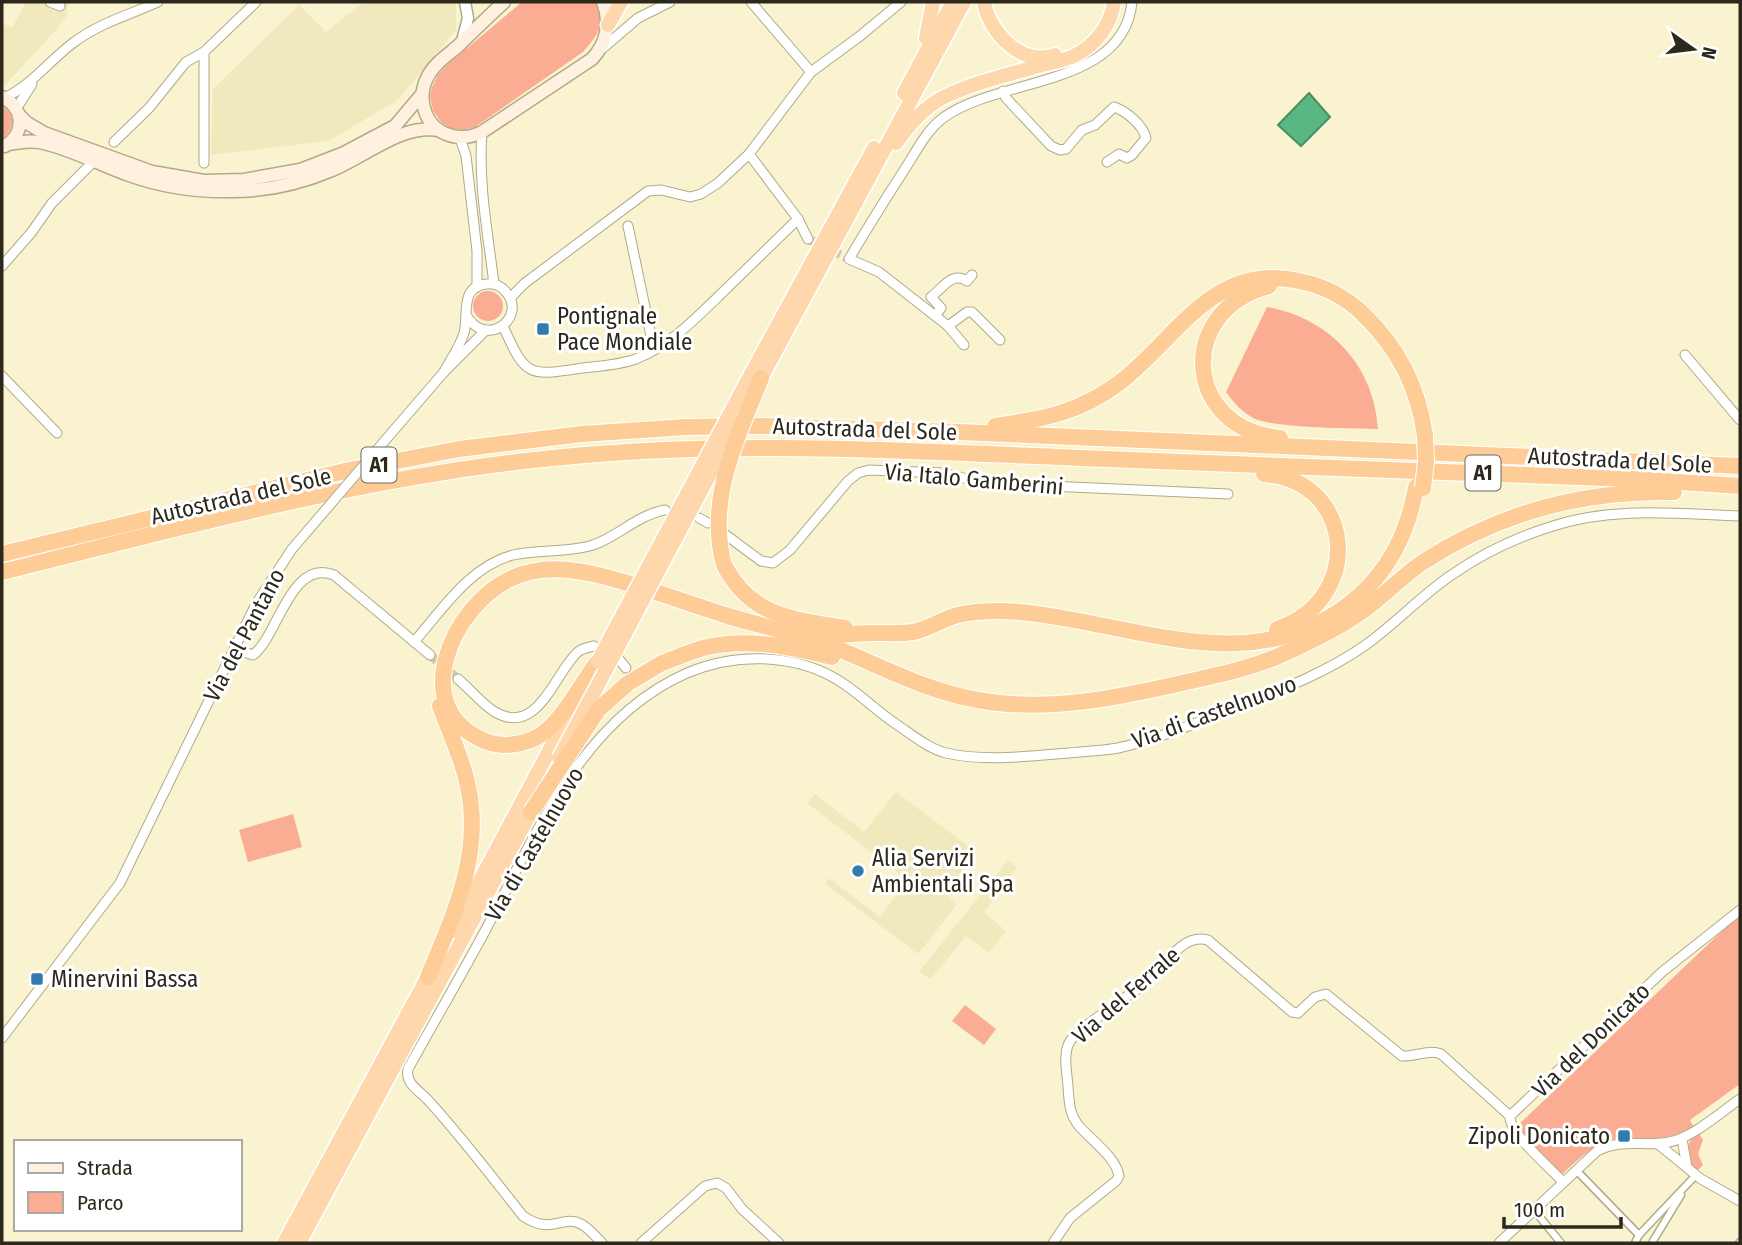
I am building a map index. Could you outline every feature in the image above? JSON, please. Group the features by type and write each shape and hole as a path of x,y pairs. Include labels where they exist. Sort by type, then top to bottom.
{"highway":[{"path":"608,25 621,2"},
{"path":"904,93 928,33 933,2"},
{"path":"299,1243 531,812 755,377 953,2"},
{"path":"964,2 875,168 755,377 596,653 553,724 541,735 520,744 502,745 477,738 455,720 448,706 444,690 446,659 459,626 481,600 511,579 539,570 562,569 610,579 827,645 925,687 975,700 1018,705 1076,702 1137,693 1213,676 1279,656 1362,612 1420,564 1447,547 1502,521 1546,506 1590,496 1631,492 1740,493"},
{"path":"984,2 996,32 1011,47 1031,55 1049,57 1082,41 1098,26 1106,2"},
{"path":"875,168 911,123 932,103 982,82 1074,56 1089,46 1104,30 1114,2"},
{"path":"959,432 1048,418 1089,402 1119,383 1191,312 1212,296 1238,284 1283,277 1331,291 1360,310 1397,355 1412,385 1423,421 1419,510 1413,529 1398,559 1374,591 1341,624"},
{"path":"1339,449 1331,440 1267,437 1254,433 1232,421 1218,407 1205,382 1203,355 1213,324 1222,311 1236,299 1254,290 1283,285 1313,290 1336,301 1367,328 1397,369 1421,437"},
{"path":"755,377 721,485 717,533 724,565 741,592 769,611 817,623 878,633"},
{"name":"Autostrada del Sole","path":"2,554 345,471 486,446 582,434 686,427 764,426 959,432 1740,466"},
{"name":"Autostrada del Sole","path":"2,572 318,495 466,468 584,454 691,449 832,448 1634,479 1740,486"},
{"path":"1199,641 1261,634 1292,624 1313,610 1325,596 1338,566 1338,538 1333,521 1316,496 1296,482 1278,475 1235,472 1226,464"},
{"path":"428,977 464,887 473,827 469,790 440,705 440,668 448,639 466,610 495,583 509,575 553,564 584,567 801,632 824,636 915,632 958,615 999,611 1031,613 1199,641 1226,644 1266,642 1307,629 1360,595 1392,556 1408,523 1420,487"},
{"path":"531,812 598,710 627,684 662,663 705,648 739,643 778,645 886,670"},
{"path":"284,1243 428,977 596,653"}],"main road":[{"path":"5,146 41,142 152,172 204,181 256,179 316,165 401,121 422,94 432,70 504,2"},
{"path":"3,98 27,123 44,133 172,187 203,191 256,190 326,172 414,130 439,130 460,138 481,132 597,54 605,39 608,25 603,2"},
{"path":"422,94 425,111 439,130"},
{"path":"5,146 19,130 18,112"}],"street":[{"path":"50,2 60,6"},
{"path":"3,98 21,89 74,42 100,25 158,2"},
{"path":"2,266 31,233 52,203 149,108 186,62 204,52 256,2"},
{"path":"462,41 468,18 465,2"},
{"path":"597,54 628,25 670,2"},
{"path":"751,2 811,72"},
{"path":"510,298 525,283 642,194 661,190 690,197 701,194 718,183 749,154 811,72 901,2"},
{"path":"964,345 936,315 879,272 849,259 932,128 958,108 1003,91 1080,69 1098,59 1114,43 1125,26 1132,2"},
{"path":"204,52 204,181"},
{"path":"18,112 42,70"},
{"path":"1003,91 1006,98 1051,146 1060,150 1066,149 1082,130 1095,125 1114,107 1120,108 1143,129 1146,138 1132,155 1127,158 1119,154 1107,162"},
{"path":"481,132 482,182 494,284"},
{"name":"Via del Pantano","path":"444,372 464,334 467,298 477,287 477,251 466,156 460,138"},
{"path":"749,154 798,219 808,239"},
{"path":"503,326 523,366 542,374 636,359 654,350 690,324 798,219"},
{"path":"628,226 654,350"},
{"path":"936,315 941,308 931,296 956,276 967,281 972,275"},
{"path":"466,315 476,327 486,330 503,326 511,313 510,298 504,290 494,284 477,287"},
{"path":"948,326 967,312 972,312 1000,340"},
{"name":"Via del Pantano","path":"2,1036 120,883 256,604 292,549 444,372 486,330"},
{"path":"1685,355 1740,420"},
{"path":"2,376 57,433"},
{"name":"Via Italo Gamberini","path":"726,534 761,561 773,563 790,550 848,481 858,473 869,470 942,473 985,482 1228,494"},
{"path":"414,642 458,591 481,570 511,556 594,545 650,513 665,510"},
{"name":"Via di Castelnuovo","path":"602,1243 580,1223 572,1221 542,1226 523,1216 443,1116 410,1083 407,1076 408,1069 541,822 592,746 642,694 723,661 756,658 791,661 844,684 884,716 943,752 977,757 1012,757 1117,748 1176,731 1322,671 1368,643 1461,569 1499,547 1555,525 1614,512 1740,516"},
{"path":"699,518 708,523"},
{"path":"235,649 253,655 260,650 301,582 309,575 326,572 334,575 430,655"},
{"path":"458,679 496,712 508,716 521,715 531,712 543,701 573,656 582,649 596,653"},
{"path":"618,658 626,668"},
{"name":"Via del Donicato","path":"1510,1116 1662,972 1740,910"},
{"name":"Via del Ferrale","path":"1053,1243 1070,1218 1119,1176 1112,1162 1089,1138 1072,1114 1066,1055 1068,1044 1150,979 1182,944 1199,938 1208,940 1292,1012 1298,1013 1315,997 1326,993 1402,1056 1411,1057 1433,1051 1441,1054 1510,1116"},
{"path":"1499,1243 1595,1153 1609,1145 1658,1144 1682,1139 1740,1099"},
{"path":"1510,1116 1509,1122 1515,1134 1563,1182"},
{"path":"1653,1242 1691,1175 1682,1139"},
{"path":"1658,1144 1691,1175 1740,1201"},
{"path":"1576,1170 1641,1234 1651,1235 1653,1242"},
{"path":"1635,1243 1691,1175"},
{"path":"641,1243 705,1186 717,1183 726,1188 742,1209 779,1243"},
{"path":"1534,1210 1561,1243"}],"shaded area":[{"path":"26,2 69,2 66,17 57,29 2,88 2,23 12,28"},
{"path":"364,2 456,2 456,30 398,100 328,141 211,155 213,89 299,5 326,32"},
{"path":"1309,93 1330,117 1301,146 1278,125"},
{"path":"896,792 976,852 945,893 957,904 918,954 825,884 829,878 880,917 908,880 807,803 815,794 864,832"},
{"path":"1008,860 1017,867 984,912 1006,931 989,953 966,936 931,979 919,972"}],"green space":[{"path":"522,2 597,2 601,17 599,29 583,52 475,127 462,130 450,128 441,122 433,111 430,96 438,74"},
{"path":"2,106 10,113 12,122 2,139"},
{"path":"488,291 499,295 503,306 499,317 488,321 477,317 473,306 477,295"},
{"path":"1267,307 1310,322 1344,348 1368,384 1378,429 1278,424 1253,418 1241,410 1226,392"},
{"path":"293,814 302,847 248,862 239,830"},
{"path":"1740,914 1740,1084 1690,1120 1693,1126 1683,1132 1663,1137 1606,1141 1585,1154 1560,1176 1516,1127"},
{"path":"965,1005 996,1029 984,1045 952,1021"},
{"path":"1698,1132 1703,1140 1698,1154 1703,1165 1697,1171 1687,1151 1690,1141"}],"tunnel":[{"path":"808,239 849,259"},
{"path":"430,655 458,679"}],"place":[{"name":"Pontignale Pace Mondiale","path":"543,329"},
{"name":"Alia Servizi Ambientali Spa","path":"858,871"},
{"name":"Minervini Bassa","path":"37,979"},
{"name":"Zipoli Donicato","path":"1624,1136"}]}
